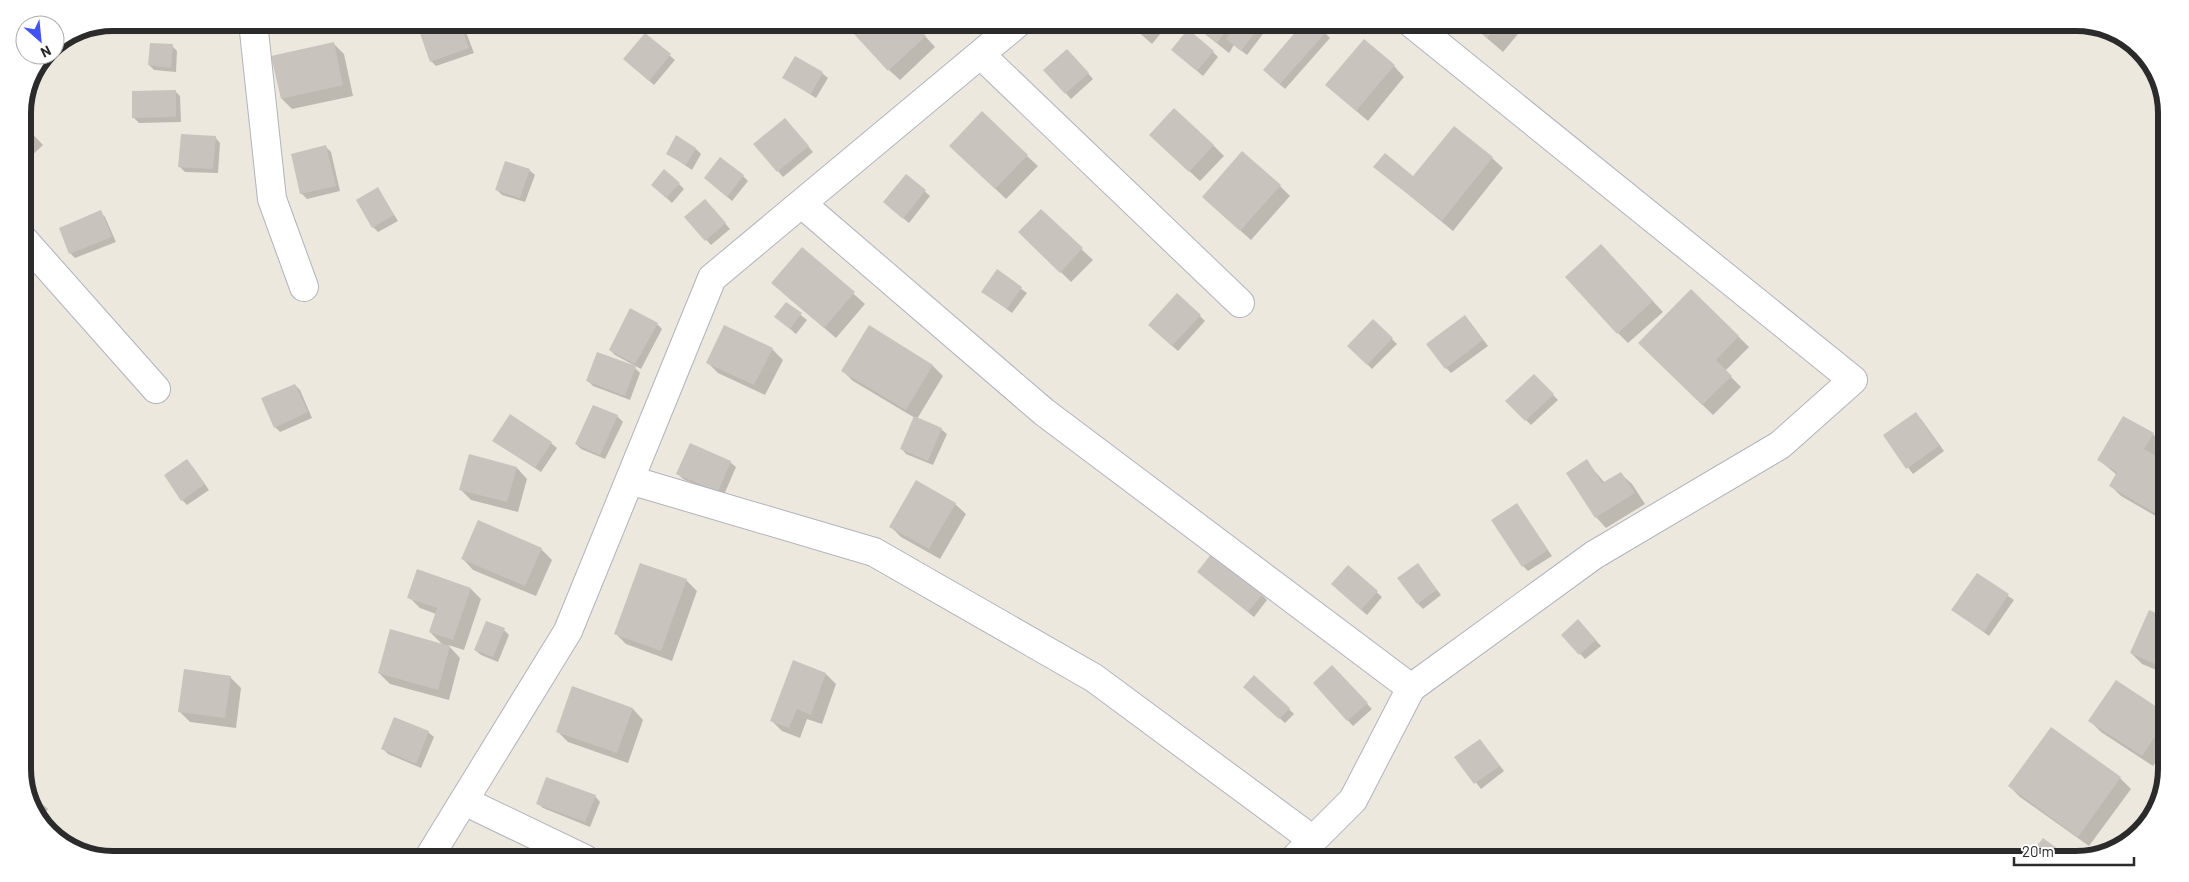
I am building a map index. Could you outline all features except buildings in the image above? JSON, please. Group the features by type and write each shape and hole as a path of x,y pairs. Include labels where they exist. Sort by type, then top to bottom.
{"street":[{"path":"254,31 272,200 304,287"},
{"path":"433,851 568,631 712,278 1009,31"},
{"path":"1303,851 1353,800 1411,688 1594,555 1780,444 1853,380 1421,31"},
{"path":"981,55 1240,303"},
{"path":"802,204 1044,412 1411,688"},
{"path":"31,247 156,389"},
{"path":"630,480 874,552 1094,678 1313,840"},
{"path":"464,801 567,851"}]}
